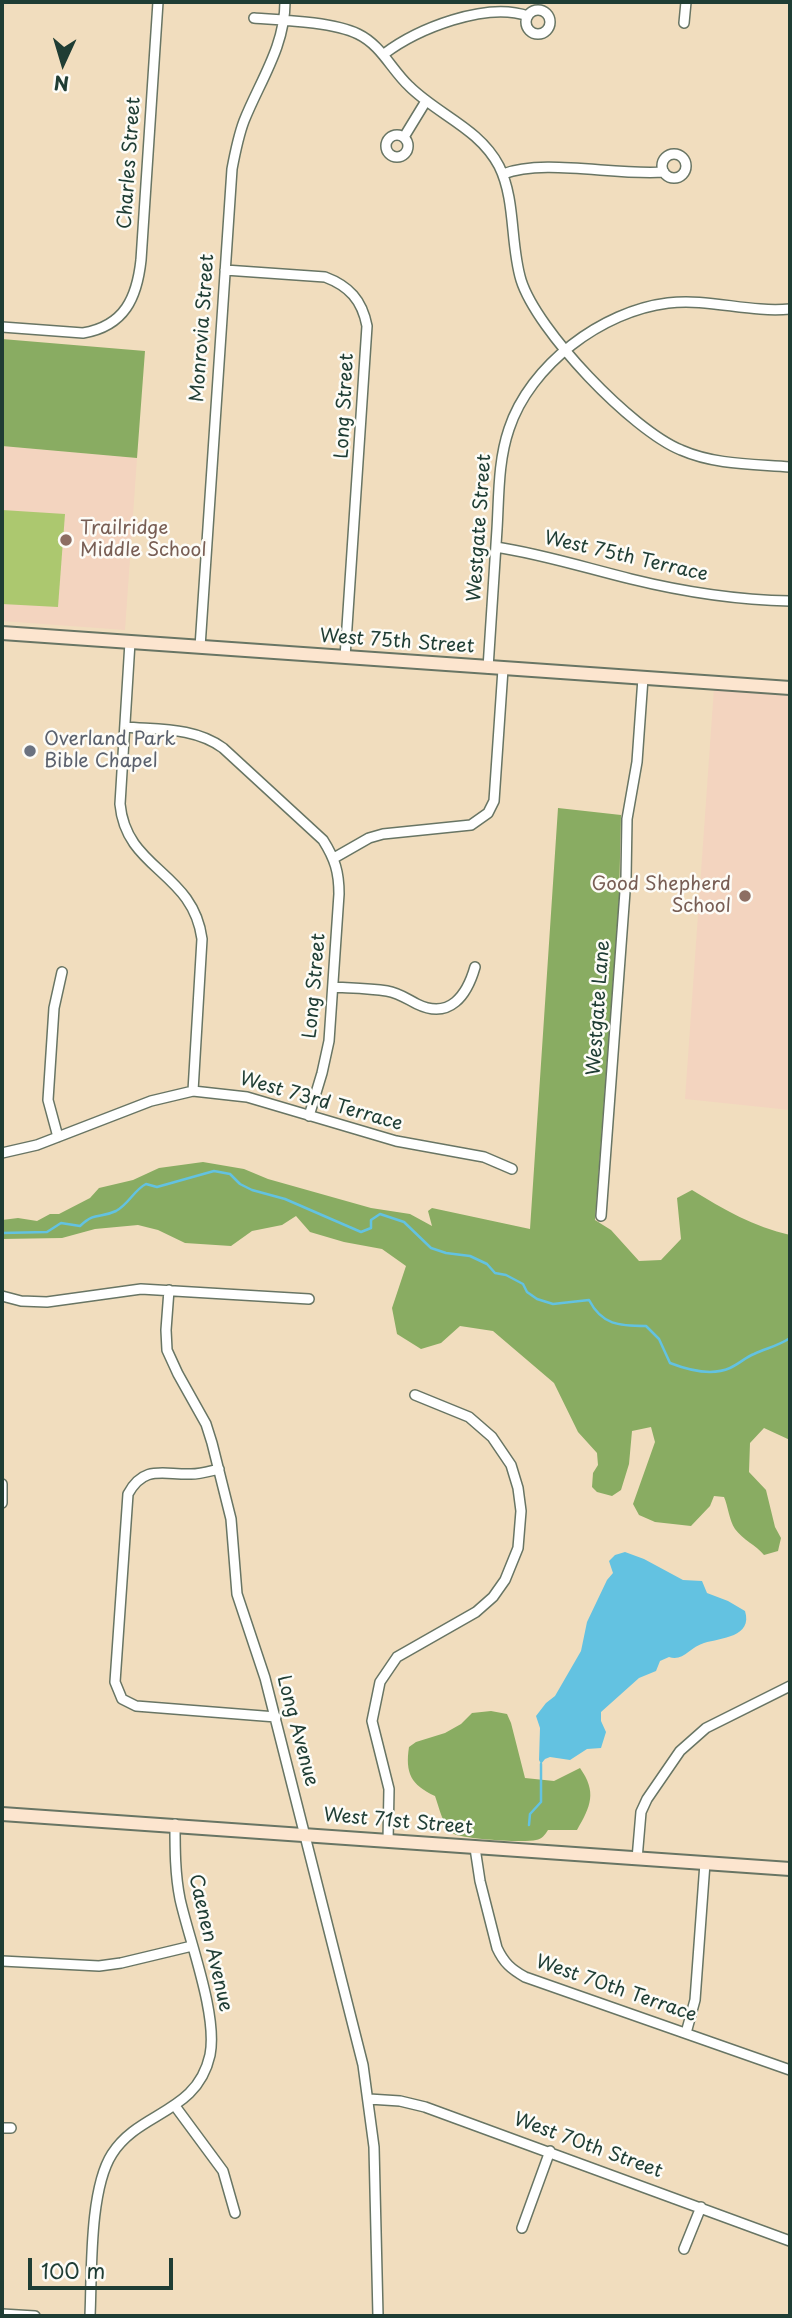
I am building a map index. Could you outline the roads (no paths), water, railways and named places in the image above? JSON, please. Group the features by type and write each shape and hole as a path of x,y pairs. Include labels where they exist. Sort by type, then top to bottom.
{"street":[{"name":"Charles Street","path":"2,327 83,333 116,319 131,303 139,275 158,2"},
{"name":"Monrovia Street","path":"200,647 229,193 235,148 278,48 285,20 285,2"},
{"path":"684,23 686,2"},
{"path":"384,54 413,35 440,23 514,11 528,16"},
{"path":"254,18 285,20 355,32 384,54 402,79 426,102 477,137 503,174 519,270 527,296 545,327 640,426 661,441 682,451 721,462 790,467"},
{"path":"404,137 426,102"},
{"path":"503,174 534,167 629,174 664,172"},
{"name":"Long Street","path":"225,270 325,277 349,289 365,314 366,354 345,657"},
{"name":"Westgate Street","path":"488,667 500,471 510,427 528,392 545,371 586,334 604,323 647,307 686,302 763,310 790,309"},
{"name":"West 75th Terrace","path":"496,547 553,557 667,587 723,597 790,601"},
{"name":"West 75th Street","path":"2,633 790,688"},
{"path":"130,642 120,804 125,831 142,854 188,898 200,924 202,939 193,1091"},
{"path":"125,727 183,731 211,739 323,840 334,858 369,838 383,834 471,825 488,813 494,802 503,669"},
{"name":"Westgate Lane","path":"601,1216 626,878 627,819 637,762 643,678"},
{"name":"Long Street","path":"309,1116 329,1041 339,894 339,874 334,858"},
{"path":"333,987 388,991 429,1008 444,1007 457,1002 465,993 475,967"},
{"path":"58,1137 48,1100 54,1008 62,972"},
{"name":"West 73rd Terrace","path":"2,1153 22,1150 151,1101 193,1091 247,1097 396,1142 484,1157 512,1169"},
{"path":"2,1296 21,1301 47,1302 141,1289 309,1299"},
{"name":"Long Avenue","path":"169,1290 167,1350 177,1374 206,1424 219,1469 233,1530 237,1594 259,1656 276,1717 363,2065 374,2147 378,2316"},
{"path":"388,1841 389,1790 372,1721 380,1682 397,1657 475,1612 493,1597 505,1580 519,1548 521,1511 518,1488 511,1465 492,1437 469,1417 415,1395"},
{"path":"219,1469 189,1474 150,1473 133,1485 128,1494 115,1682 122,1699 136,1706 276,1717"},
{"path":"2,1484 2,1503"},
{"path":"637,1859 641,1812 680,1751 706,1728 790,1686"},
{"name":"West 71st Street","path":"2,1814 790,1869"},
{"name":"Caenen Avenue","path":"89,2316 97,2197 105,2168 121,2143 134,2131 175,2106 196,2086 209,2057 212,2042 212,2026 180,1898 174,1824"},
{"name":"West 70th Terrace","path":"475,1848 480,1881 498,1948 510,1968 525,1977 790,2070"},
{"path":"686,2033 695,2000 705,1863"},
{"path":"2,1961 99,1966 192,1946"},
{"name":"West 70th Street","path":"369,2099 412,2103 550,2151 790,2241"},
{"path":"175,2106 223,2171 235,2213"},
{"path":"522,2228 550,2151"},
{"path":"684,2249 701,2207"},
{"path":"2,2314 35,2316"}],"water":[{"path":"625,1552 683,1580 702,1581 707,1593 745,1611 744,1626 734,1635 699,1645 683,1656 660,1661 656,1671 639,1678 601,1712 601,1721 606,1732 601,1748 587,1749 570,1760 550,1757 541,1764 540,1728 536,1716 555,1696 581,1651 587,1622 613,1573 609,1561 615,1555"}],"waterway":[{"path":"2,1233 47,1232 61,1223 80,1226 94,1217 116,1211 146,1184 157,1187 214,1171 230,1174 240,1184 252,1190 285,1199 361,1232 371,1228 371,1220 380,1214 404,1222 431,1248 470,1256 487,1264 495,1273 506,1275 523,1284 527,1292 537,1299 553,1304 589,1300 600,1315 612,1322 646,1326 659,1339 670,1363 684,1368 708,1372 723,1370 790,1338"},
{"path":"529,1825 530,1814 541,1802 541,1764"}],"place":[{"name":"Trailridge Middle School","path":"66,540"},
{"name":"Overland Park Bible Chapel","path":"30,751"},
{"name":"Good Shepherd School","path":"745,896"}]}
